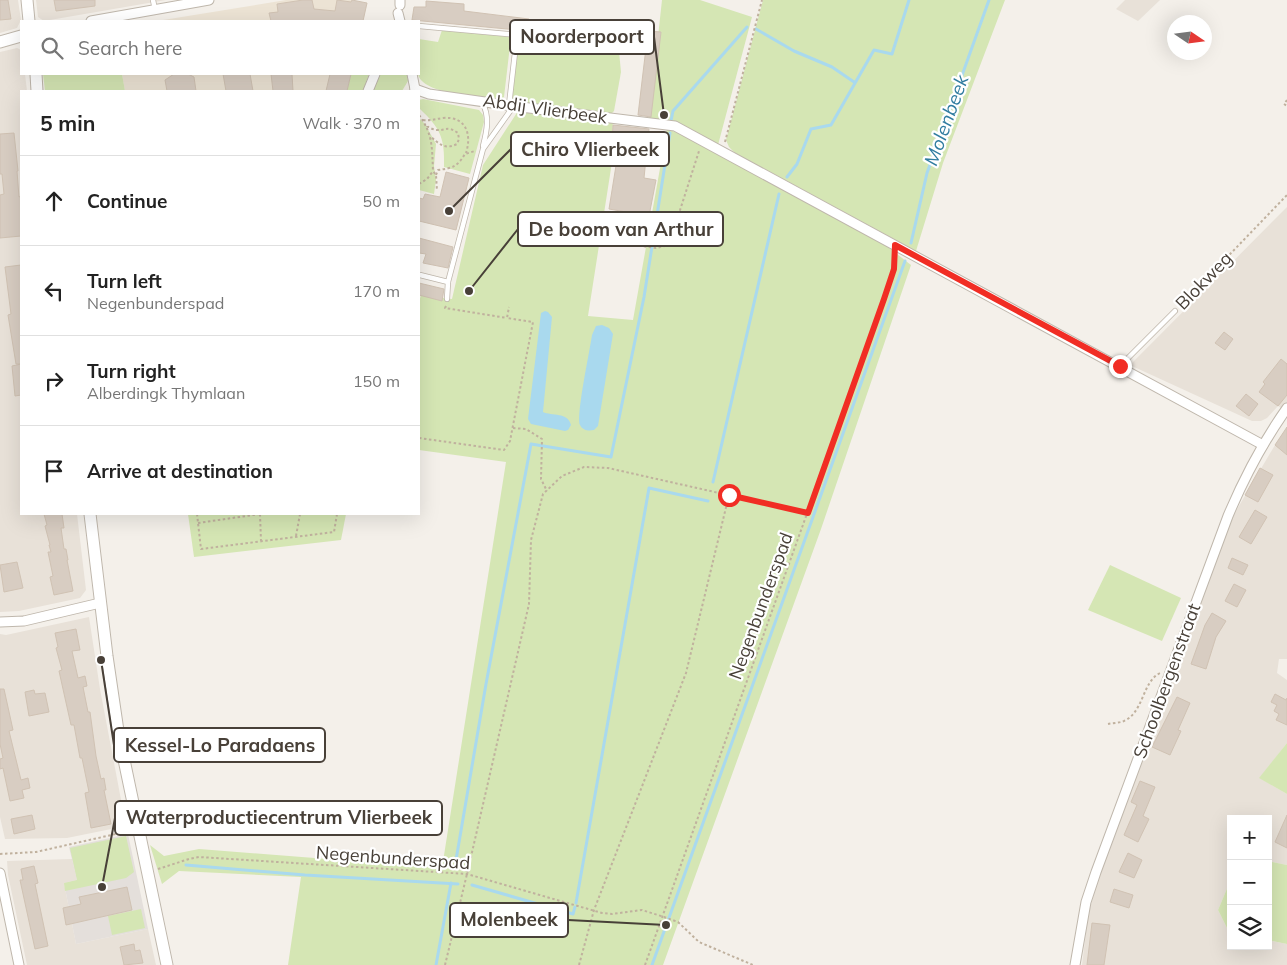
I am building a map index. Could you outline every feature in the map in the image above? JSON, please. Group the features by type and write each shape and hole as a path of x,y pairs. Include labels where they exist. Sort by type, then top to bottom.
{"street":[{"path":"27,0 30,20"},
{"path":"97,20 209,0"},
{"path":"0,42 20,36"},
{"path":"36,75 37,90"},
{"path":"368,90 375,75"},
{"name":"Abdij Vlierbeek","path":"412,75 414,90"},
{"name":"Abdij Vlierbeek","path":"420,92 675,126 708,143"},
{"path":"708,143 1263,445"},
{"name":"Schoolbergenstraat","path":"1075,965 1086,902 1228,516 1245,476 1287,408"},
{"path":"90,515 118,731 167,965"},
{"path":"0,622 24,621 100,603"},
{"path":"0,873 18,965"}],"lane":[{"path":"153,0 155,10"},
{"path":"420,26 517,35 511,105 483,149"},
{"path":"447,299 448,282 488,126 486,110 482,101"},
{"path":"420,275 448,282"},
{"name":"Blokweg","path":"1120,366 1175,311"}],"path":[{"path":"722,151 762,0"},
{"path":"1287,100 1284,104 1287,106"},
{"path":"420,117 427,126 430,136 433,171 436,175"},
{"path":"422,120 450,119 463,124 469,134 470,142 466,153 454,167 438,170 436,175 437,191"},
{"path":"427,126 436,130 453,129 458,133 459,139 457,144 450,147 438,144 430,136"},
{"path":"619,243 656,248 665,246 673,232 699,151 708,143"},
{"path":"466,153 483,149"},
{"path":"420,183 427,179 433,171"},
{"name":"Blokweg","path":"1175,311 1287,195"},
{"name":"Negenbunderspad","path":"645,965 884,299 894,269 895,245"},
{"path":"420,438 504,450 510,441 533,322 446,308 447,299"},
{"path":"507,318 509,307"},
{"path":"512,428 526,430 542,439 541,479 547,490"},
{"path":"445,965 468,874 529,604 531,540 543,494 562,476 584,467 608,468 808,513"},
{"path":"579,965 594,910 686,673 729,495"},
{"path":"197,515 201,549 334,532 337,515"},
{"path":"198,523 254,515"},
{"path":"260,515 261,541"},
{"path":"296,537 300,515"},
{"path":"1108,724 1124,721 1131,716 1157,674 1171,671"},
{"path":"0,854 36,852 138,828"},
{"name":"Negenbunderspad","path":"147,872 199,858 468,874 612,914 642,910 678,922 699,942 753,965"}],"shaded area":[{"path":"0,0 18,0 21,20 17,28 0,33"},
{"path":"36,0 166,0 50,20 42,20 38,17"},
{"path":"286,0 351,0 366,4 362,20 163,20"},
{"path":"1125,0 1160,0 1138,21 1116,9"},
{"path":"17,48 20,50 20,75 25,75 27,90 20,90 20,515 77,515 86,590 80,598 19,611 0,612 0,52"},
{"path":"122,75 351,75 347,90 125,90"},
{"path":"1287,207 1287,412 1278,406 1267,418 1261,421 1252,421 1132,366 1131,364"},
{"path":"1287,427 1287,659 1279,659 1277,673 1287,680 1287,743 1260,778 1287,794 1287,865 1272,862 1272,815 1227,815 1227,889 1218,910 1227,928 1227,950 1272,950 1272,941 1287,944 1287,965 1082,965 1088,916 1102,864 1233,516"},
{"path":"89,617 100,689 126,826 67,838 5,839 0,817 0,634 6,635"},
{"path":"128,834 148,929 76,944 64,883 77,880 69,847"},
{"path":"72,859 77,880 64,883 76,944 148,929 156,965 27,965 8,875 7,861"}],"green space":[{"path":"662,0 700,0 752,17 718,145 676,124 659,119 649,119"},
{"path":"763,0 1005,0 943,163 916,251 735,153 729,147 726,140"},
{"path":"442,30 511,37 504,97 501,100 455,94 442,91 422,81 419,75 420,39 438,42"},
{"path":"518,32 618,41 621,72 614,111 611,114 514,101 510,95"},
{"path":"43,75 122,75 125,90 45,90"},
{"path":"351,75 369,75 363,90 347,90"},
{"path":"377,75 407,75 408,81 403,90 370,90"},
{"path":"420,100 479,110 483,115 484,122 470,174 444,167 440,134 432,121 420,109"},
{"path":"518,111 613,123 611,143 622,144 620,160 612,162 588,316 633,320 667,129 689,137 888,247 911,265 821,529 663,965 288,965 301,877 179,871 162,884 150,845 164,856 199,849 442,868 506,462 420,450 420,298 421,295 452,299 483,165"},
{"path":"420,119 425,124 436,144 434,194 420,190"},
{"path":"188,515 346,515 341,540 194,557"},
{"path":"1110,565 1181,598 1162,641 1088,610"},
{"path":"1287,743 1287,794 1259,778"},
{"path":"126,836 134,872 126,878 65,891 64,883 77,880 70,848"},
{"path":"1272,862 1287,865 1287,944 1272,941"},
{"path":"1227,889 1227,928 1218,910"},
{"path":"141,909 145,928 112,935 108,916"}],"water":[{"path":"545,311 552,317 543,412 567,418 571,425 565,431 531,424 528,419 541,313"},
{"path":"602,325 609,328 613,334 598,426 594,430 588,430 580,425 582,396 592,335 596,326"}],"building":[{"path":"0,0 8,0 11,19 0,20"},
{"path":"54,0 95,0 95,6 56,11"},
{"path":"312,0 314,9 335,11 337,0 367,3 363,20 271,20 269,13 278,12 277,4"},
{"path":"426,1 464,4 464,11 529,19 528,31 412,20 414,7 426,7"},
{"path":"648,31 661,32 651,117 638,115"},
{"path":"172,75 190,75 194,77 196,90 167,90 165,80"},
{"path":"223,75 250,75 253,90 226,90"},
{"path":"271,75 292,75 293,90 273,90"},
{"path":"330,75 351,75 347,90 326,90"},
{"path":"613,125 649,129 644,178 656,180 649,216 609,209 619,147 619,143 612,143"},
{"path":"14,133 20,196 20,236 0,238 0,195 4,194 2,174 0,174 0,134"},
{"path":"446,172 469,178 456,230 420,221 420,198 423,199 425,194 440,197"},
{"path":"420,238 453,247 448,268 423,263 426,254 420,253"},
{"path":"20,265 20,364 16,364 8,315 11,314 5,267"},
{"path":"420,283 444,289 442,301 420,295"},
{"path":"1224,332 1233,339 1225,350 1215,343"},
{"path":"1281,359 1287,364 1287,395 1278,406 1259,392 1265,384 1263,382"},
{"path":"20,364 20,395 15,396 12,366"},
{"path":"1246,394 1258,404 1249,416 1236,406"},
{"path":"1287,427 1287,455 1275,445"},
{"path":"1260,468 1273,475 1258,502 1245,495"},
{"path":"1255,510 1267,517 1251,544 1239,537"},
{"path":"44,515 62,515 64,528 61,528 73,591 54,595 50,577 53,576 48,552 51,552 45,526 47,525"},
{"path":"1232,558 1248,565 1243,575 1228,568"},
{"path":"17,562 23,588 4,592 0,565"},
{"path":"1234,584 1246,590 1237,607 1225,601"},
{"path":"1212,613 1226,621 1216,637 1206,669 1191,664 1205,625"},
{"path":"76,629 80,650 72,651 78,678 85,676 87,686 83,687 88,712 90,712 101,779 104,778 106,790 104,790 111,824 91,828 85,793 89,792 74,725 71,725 59,671 62,670 56,648 58,647 55,633"},
{"path":"0,689 4,689 13,730 9,731 21,780 28,778 30,788 22,790 24,798 10,801 3,768 0,769 0,759 3,758 0,744"},
{"path":"34,690 35,694 45,693 49,712 29,716 25,692"},
{"path":"1275,694 1286,700 1287,698 1287,725 1276,720 1279,714 1274,711 1277,705 1271,702"},
{"path":"1177,697 1190,703 1178,730 1181,731 1170,755 1152,747"},
{"path":"1140,781 1155,787 1143,816 1149,819 1138,842 1124,835 1137,805 1131,802"},
{"path":"32,815 35,829 14,834 11,819"},
{"path":"1287,815 1287,848 1275,842"},
{"path":"1128,853 1142,860 1134,878 1119,872"},
{"path":"34,866 38,883 35,884 48,946 35,949 20,880 23,880 21,869"},
{"path":"127,887 132,910 66,925 63,908 81,904 79,897"},
{"path":"1114,889 1133,895 1129,908 1110,902"},
{"path":"1092,923 1110,925 1104,965 1087,965"},
{"path":"134,944 135,951 140,950 143,963 124,965 120,947"}],"waterway":[{"path":"787,177 797,164 811,129 831,125 874,50 892,54 909,0"},
{"name":"Molenbeek","path":"911,243 927,173 989,0"},
{"path":"671,121 673,111 747,27"},
{"path":"756,29 794,51 832,67 854,82"},
{"path":"456,860 486,684 531,444 611,457 644,297 670,133"},
{"path":"713,482 779,194"},
{"name":"Molenbeek","path":"652,965 905,261"},
{"path":"576,903 649,488 708,501"},
{"path":"186,865 305,875 458,884"},
{"path":"436,965 451,883"},
{"path":"472,885 573,914 575,907"}],"place":[{"name":"Noorderpoort","path":"664,115"},
{"name":"Chiro Vlierbeek","path":"449,211"},
{"name":"De boom van Arthur","path":"469,291"},
{"name":"Kessel-Lo Paradaens","path":"101,660"},
{"name":"Waterproductiecentrum Vlierbeek","path":"102,887"},
{"name":"Molenbeek","path":"666,925"}],"route":[{"path":"729,495 808,513 894,269 895,245 1120,366"}]}
